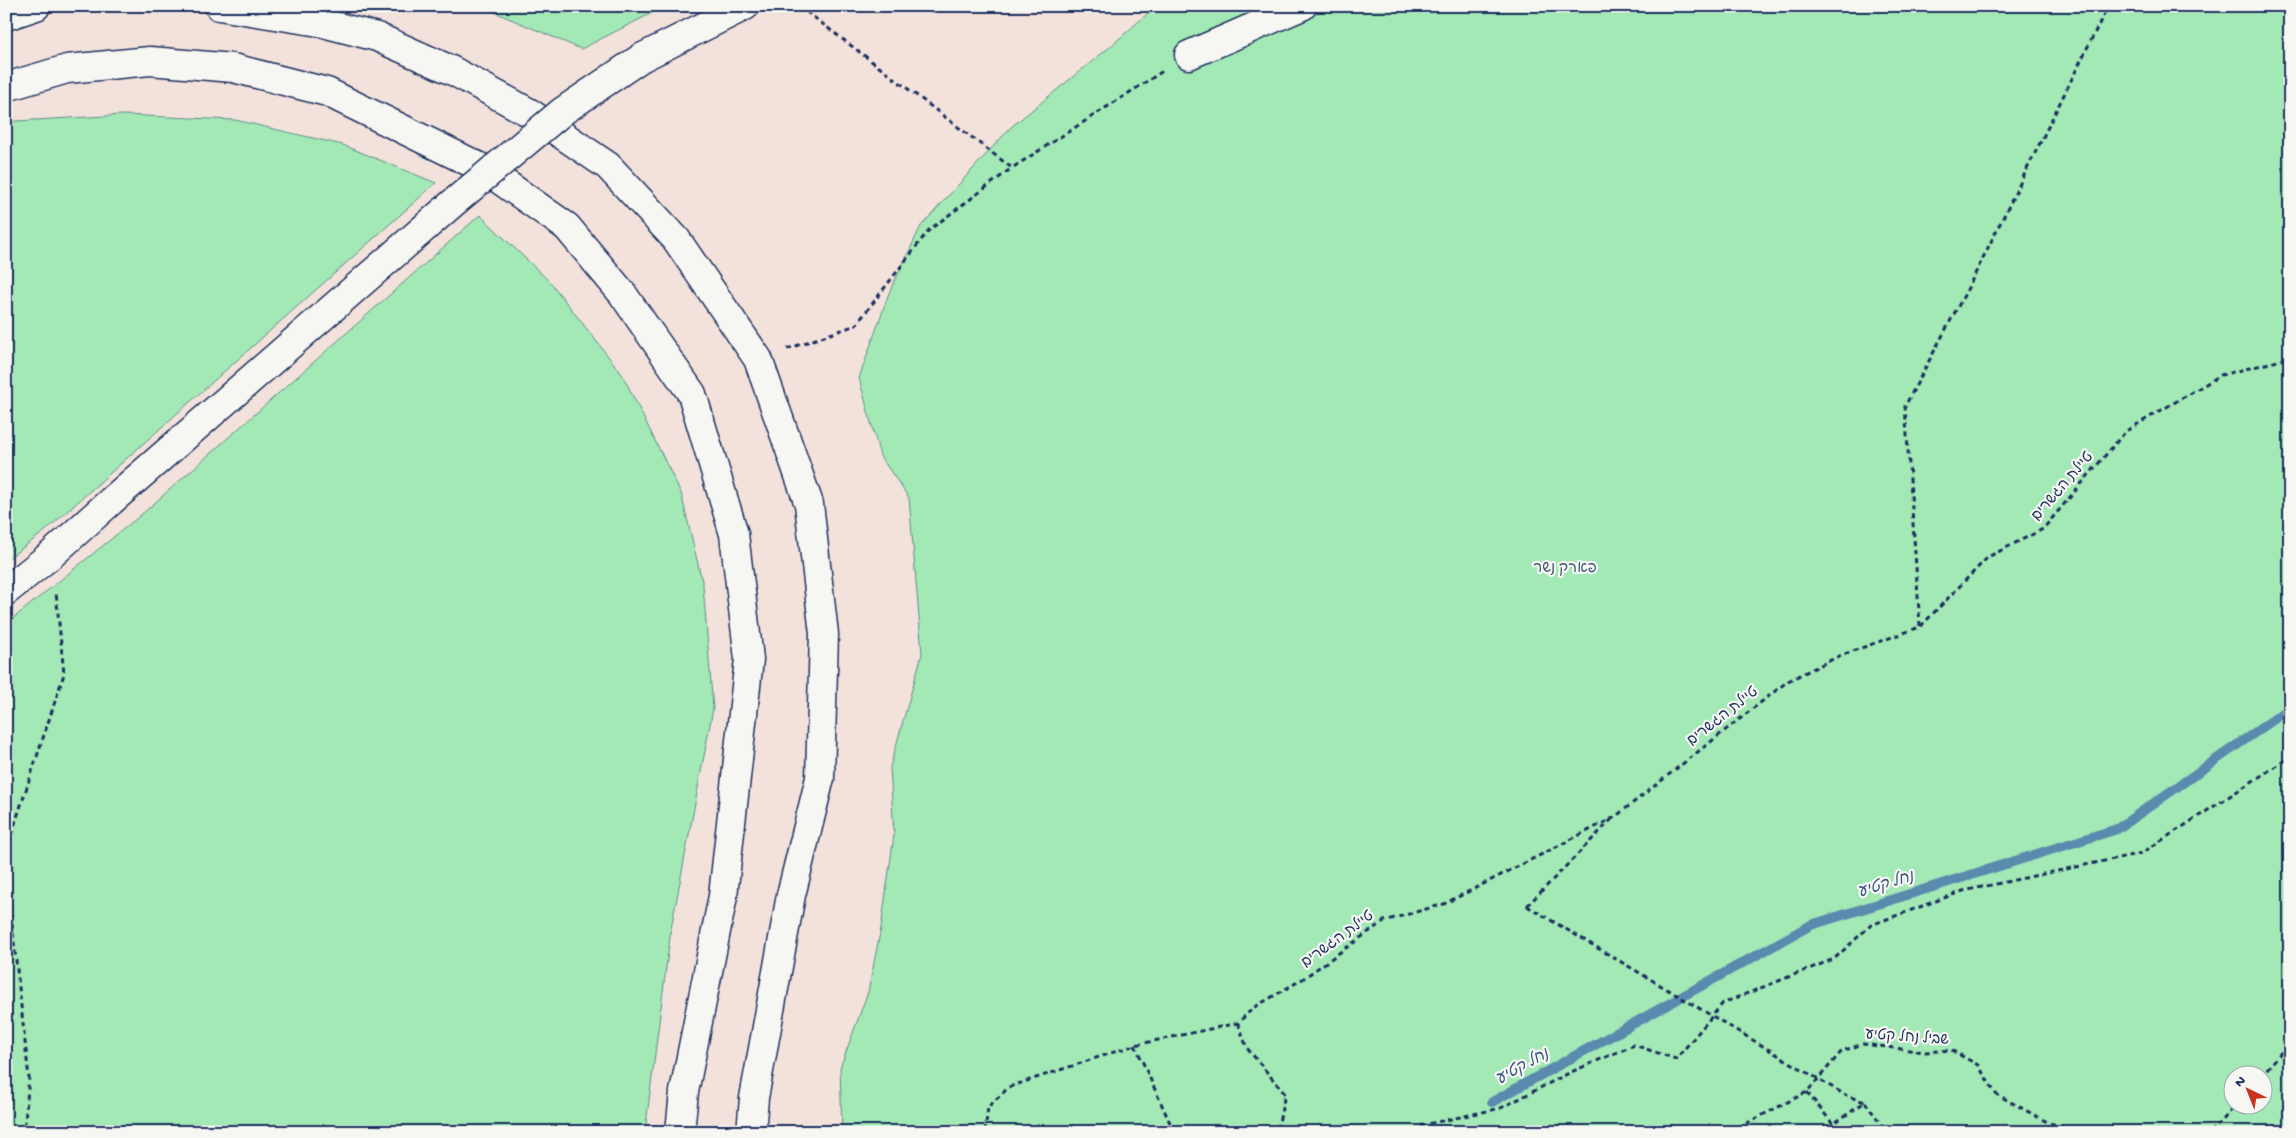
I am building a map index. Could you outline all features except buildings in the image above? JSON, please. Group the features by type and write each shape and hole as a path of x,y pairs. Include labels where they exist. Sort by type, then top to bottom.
{"main road":[{"path":"219,6 320,22 377,38 453,72 530,113 608,166 676,239 758,359 809,504 824,634 820,778 791,895 754,1098 751,1132"},
{"path":"293,6 320,22"},
{"path":"6,591 52,554 453,203 548,124 641,58 745,6"},
{"path":"1189,55 1302,6"},
{"path":"6,87 67,69 150,61 232,68 327,92 486,170 567,227 622,293 692,394 734,534 749,659 723,896 684,1092 680,1132"}],"path":[{"path":"799,6 1012,168"},
{"path":"1920,626 1905,406 1970,284 2108,6"},
{"path":"758,359 856,325 929,230 1012,168 1189,55"},
{"name":"טיילת הגשרים","path":"1238,1023 1253,1008 1302,980 1384,921 1444,904 1615,817 1788,681 1839,656 1920,626 1988,557 2043,529 2126,431 2221,375 2290,358"},
{"path":"6,851 64,674 52,554"},
{"path":"1414,1132 1423,1125 1502,1108 1571,1072 1634,1045 1676,1059 1723,1003 1834,959 1871,925 1963,891 2142,853 2290,758"},
{"path":"1615,817 1527,906 1847,1096 1865,1102 1887,1132"},
{"path":"6,870 29,1078 24,1132"},
{"path":"985,1132 988,1107 1010,1087 1135,1045 1238,1023 1247,1048 1285,1094 1277,1132"},
{"path":"2270,1066 2290,1042"},
{"name":"שביל נחל קטיע","path":"1730,1132 1807,1092 1842,1052 1863,1044 1925,1052 1951,1050 1978,1065 1996,1094 2049,1122 2084,1132"},
{"path":"1135,1045 1174,1132"},
{"path":"1807,1092 1833,1124 1865,1102"},
{"path":"2210,1132 2226,1116"}],"green space":[{"path":"480,6 666,6 581,49"},
{"name":"פארק נשר","path":"1156,6 2290,6 2290,1132 842,1132 840,1068 868,992 881,928 894,835 890,767 922,654 909,498 880,456 859,378 889,293 921,226 1011,127 1111,46"},
{"path":"124,115 235,120 343,145 436,183 44,532 6,560 6,125 16,121"},
{"path":"480,215 551,283 622,374 681,493 703,585 713,709 671,929 645,1132 6,1132 6,624 142,514"}],"waterway":[{"name":"נחל קטיע","path":"1492,1102 1811,925 2117,829 2290,708"}]}
